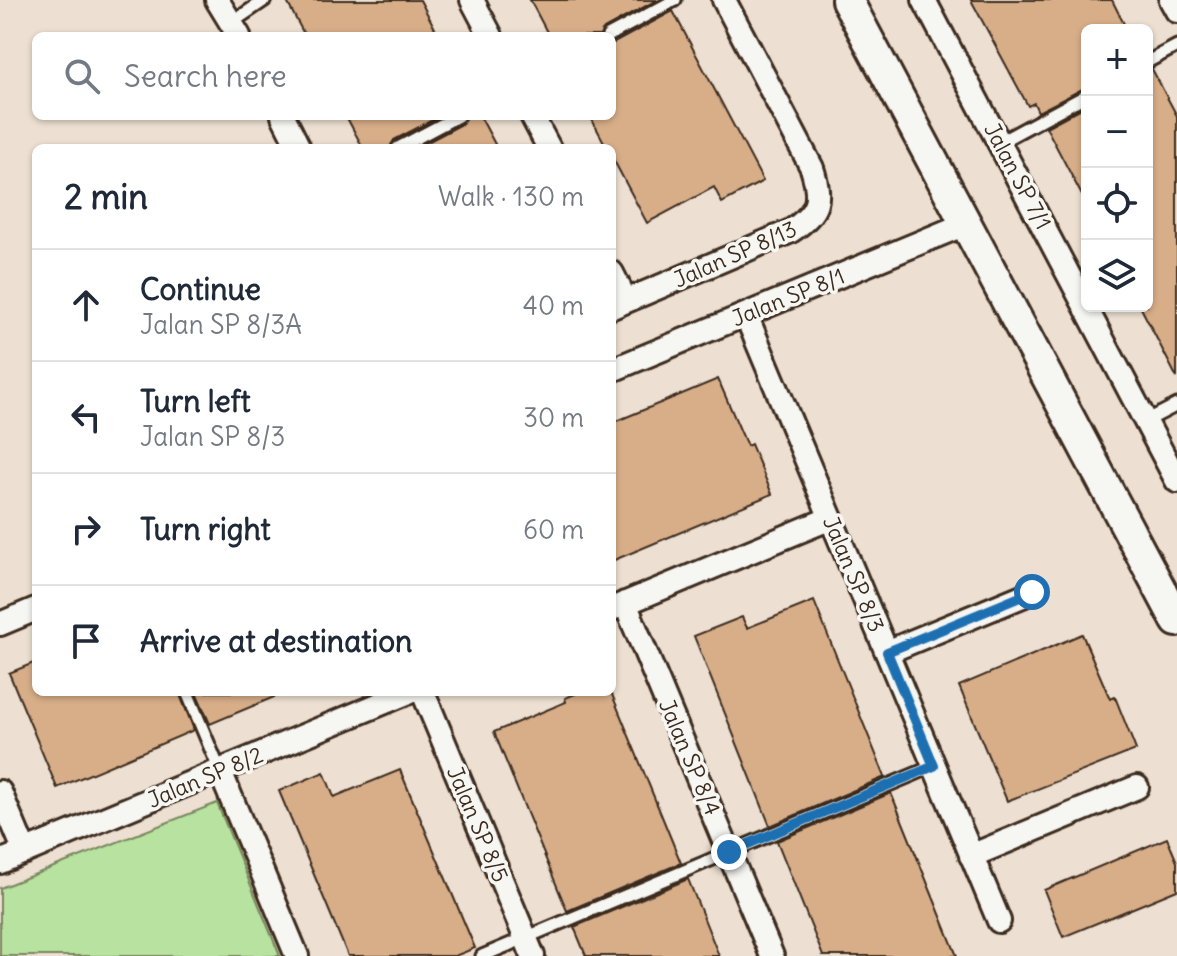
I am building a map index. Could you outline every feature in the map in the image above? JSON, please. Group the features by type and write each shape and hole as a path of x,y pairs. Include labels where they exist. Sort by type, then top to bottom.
{"street":[{"path":"217,0 235,30"},
{"path":"472,0 489,32"},
{"name":"Jalan SP 8/13","path":"619,304 791,231 807,220 817,205 818,186 812,168 724,0"},
{"path":"847,0 1177,621"},
{"name":"Jalan SP 7/1","path":"924,0 1177,481"},
{"path":"1171,0 1177,11"},
{"path":"285,120 297,144"},
{"path":"534,120 547,144"},
{"name":"Jalan SP 8/1","path":"616,368 965,224"},
{"name":"Jalan SP 8/3","path":"746,315 999,921"},
{"path":"618,606 831,518"},
{"path":"887,652 1032,592"},
{"name":"Jalan SP 8/4","path":"618,606 729,852 772,956"},
{"path":"0,624 32,611"},
{"name":"Jalan SP 8/2","path":"0,862 399,696"},
{"name":"Jalan SP 8/5","path":"425,696 529,947"},
{"path":"220,771 297,956"},
{"path":"971,856 1137,787"},
{"path":"0,792 25,852"}],"lane":[{"path":"235,30 265,0"},
{"path":"615,32 675,0"},
{"path":"1153,59 1177,46"},
{"path":"1000,142 1085,96"},
{"path":"406,144 450,120"},
{"path":"1146,421 1177,405"},
{"path":"189,696 220,771"},
{"path":"482,956 529,947 729,852 934,766"}],"green space":[{"path":"217,803 280,956 0,956 0,888"}],"building":[{"path":"286,0 420,0 437,32 303,32"},
{"path":"530,0 657,0 602,32 547,32"},
{"path":"971,0 1112,0 1124,24 1081,24 1081,90 1038,112 1034,103 1028,106"},
{"path":"673,11 763,181 722,203 714,187 647,223 616,165 616,144 605,144 592,120 616,120 616,42"},
{"path":"1153,71 1177,116 1177,378 1143,312 1153,312"},
{"path":"1081,108 1081,194 1046,127"},
{"path":"348,120 432,120 394,140 392,144 361,144"},
{"path":"464,120 482,120 495,144 424,144 462,124"},
{"path":"718,379 772,494 616,559 616,421"},
{"path":"814,601 885,777 770,826 694,636 742,617 747,628"},
{"path":"1082,634 1110,699 1115,697 1136,750 1007,801 959,686"},
{"path":"32,664 32,696 181,696 194,730 57,788 9,673"},
{"path":"198,696 276,696 210,724"},
{"path":"613,696 681,863 567,911 494,732 566,702 565,698"},
{"path":"400,770 475,948 455,956 348,956 279,791 324,772 334,797"},
{"path":"891,793 957,956 823,956 777,841"},
{"path":"1167,838 1177,862 1177,890 1063,937 1044,890"},
{"path":"688,879 719,956 586,956 574,927"}],"route":[{"path":"729,852 934,766 887,652 1032,592"}]}
